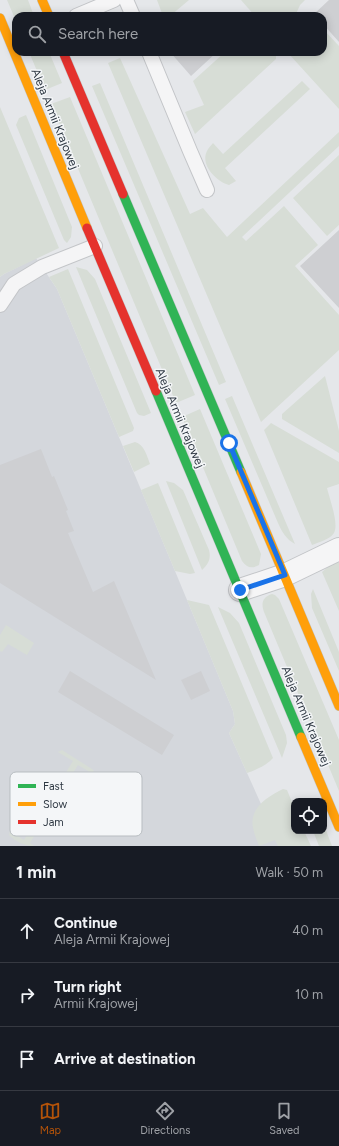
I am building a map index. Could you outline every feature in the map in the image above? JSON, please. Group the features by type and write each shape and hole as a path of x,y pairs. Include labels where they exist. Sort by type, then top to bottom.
{"street":[{"path":"42,0 47,12"},
{"name":"Aleja Armii Krajowej","path":"0,18 12,47"},
{"name":"Aleja Armii Krajowej","path":"16,56 94,246 339,827"},
{"path":"66,56 339,706"},
{"path":"240,590 285,575 339,549"}],"lane":[{"path":"86,12 114,0"},
{"path":"126,0 131,12"},
{"path":"151,56 207,190"},
{"path":"0,305 14,284 42,267 94,246"}],"shaded area":[{"path":"7,0 28,0 32,12 12,12"},
{"path":"157,0 189,0 175,12 162,12"},
{"path":"241,0 305,0 300,5 297,12 252,12"},
{"path":"327,33 339,46 339,109 291,56 327,56"},
{"path":"31,56 51,56 62,83 45,90"},
{"path":"221,56 276,56 276,59 195,134 185,112 204,105 193,81"},
{"path":"120,58 190,214 203,208 227,237 339,132 339,146 242,237 246,241 284,206 318,245 295,266 339,315 339,350 261,422 108,63"},
{"path":"302,81 310,89 225,168 236,181 229,185 214,176 207,167 205,156 207,150 213,143 223,154"},
{"path":"100,83 226,382 219,385 92,86"},
{"path":"70,97 195,395 176,403 51,104"},
{"path":"0,107 59,248 0,277"},
{"path":"26,115 72,227 71,237 67,243 64,240 16,125 19,118"},
{"path":"339,155 339,225 327,236 293,198"},
{"path":"36,258 57,289 233,711 235,724 229,733 280,846 0,846 0,277"},
{"path":"76,267 87,270 95,279 151,413 144,416 137,413"},
{"path":"68,269 134,428 133,431 119,437 57,289 49,277"},
{"path":"325,376 339,431 339,453 282,419 282,414"},
{"path":"232,396 295,544 287,538 280,526 225,399"},
{"path":"200,409 261,554 259,565 252,567 246,565 242,561 182,417"},
{"path":"271,423 339,462 339,484 327,488 334,512 334,533 324,540 312,545 264,430"},
{"path":"135,442 141,445 150,464 134,472 123,446"},
{"path":"166,481 174,483 183,490 209,550 209,561 202,570"},
{"path":"158,483 195,573 190,574 175,571 141,490"},
{"path":"339,562 339,611 322,572 329,566"},
{"path":"313,589 339,652 339,671 312,608 311,594"},
{"path":"272,594 279,599 339,740 339,791 264,612 263,601 266,597"},
{"path":"187,600 209,605 273,758 271,761 258,769 247,773 229,733 235,724 233,711"},
{"path":"218,607 230,613 239,623 286,735 287,743 282,758"},
{"path":"6,625 34,643 27,655 8,644 2,652 0,651 0,635"},
{"path":"62,750 92,769 94,772 90,772 78,765 74,772 66,772 73,761 58,752"},
{"path":"283,789 287,790 291,800 291,834 305,834 311,846 278,846 275,840 259,846 252,821 260,804"},
{"path":"327,833 332,846 319,846 314,834"},
{"path":"10,836 18,836 24,840 26,836 34,836 30,843 34,846 21,843"}],"building":[{"path":"329,0 339,0 339,42 327,28 327,12 316,12"},
{"path":"174,56 213,56 191,76"},
{"path":"339,230 339,308 300,266"},
{"path":"41,449 52,477 54,476 68,510 66,511 74,531 68,533 93,592 114,581 156,680 0,583 0,465"},
{"path":"70,671 174,735 162,755 58,692"},
{"path":"201,671 210,691 191,700 181,680"}],"traffic: fast":[{"path":"123,194 241,472"},
{"path":"156,391 301,737"}],"traffic: slow":[{"path":"42,0 47,12"},
{"path":"0,18 12,47"},
{"path":"16,56 87,228"},
{"path":"241,472 339,706"},
{"path":"301,737 339,827"}],"traffic: jam":[{"path":"65,56 123,194"},
{"path":"87,228 156,391"}],"route":[{"path":"229,443 285,575 240,590"}]}
